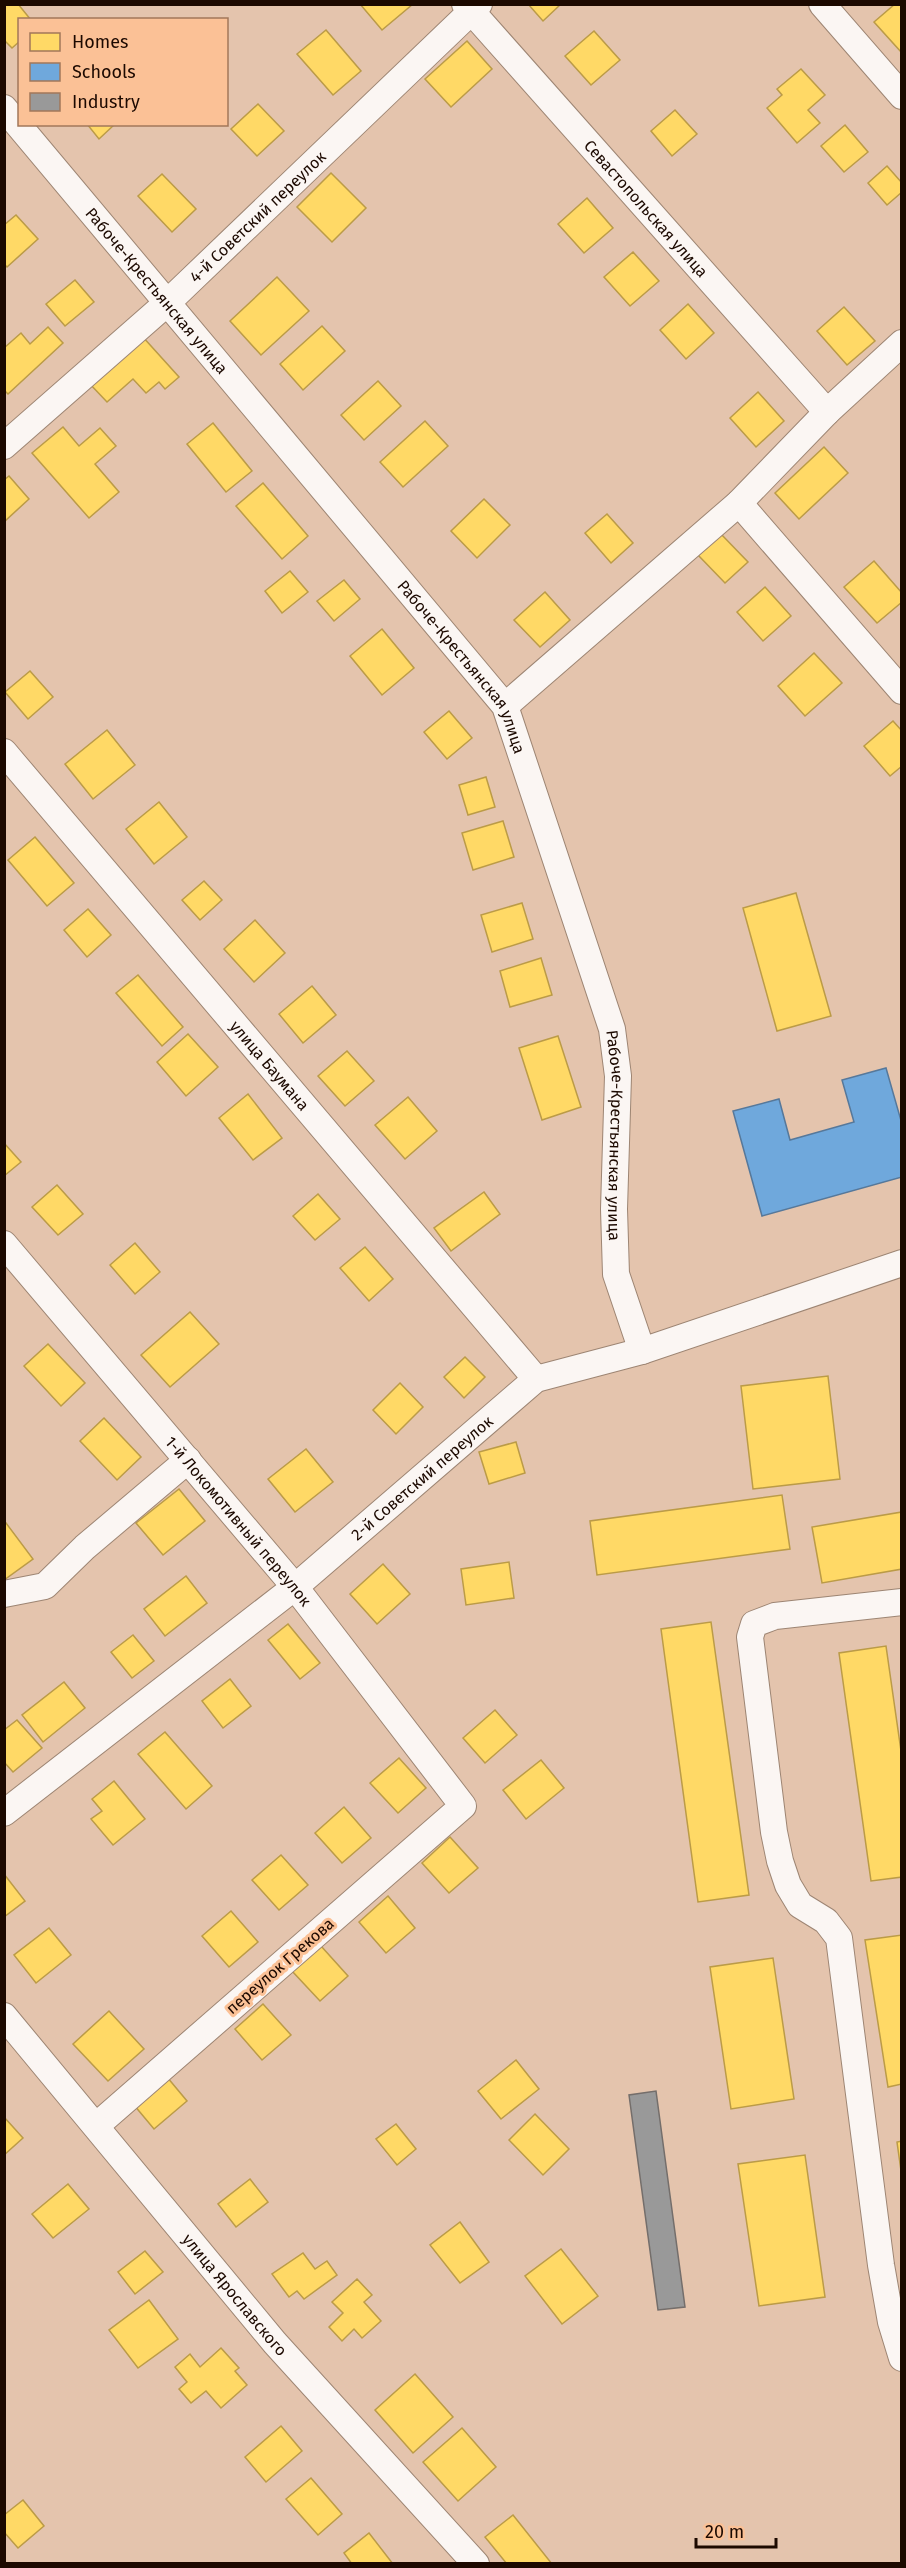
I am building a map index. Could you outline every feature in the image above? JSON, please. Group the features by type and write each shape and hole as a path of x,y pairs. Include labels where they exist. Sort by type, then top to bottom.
{"street":[{"path":"822,4 902,96"},
{"name":"4-й Советский переулок","path":"4,446 167,303 472,7"},
{"name":"Севастопольская улица","path":"472,7 827,412"},
{"name":"Рабоче-Крестьянская улица","path":"4,108 18,125"},
{"name":"Рабоче-Крестьянская улица","path":"19,126 505,706 612,1029 618,1076 614,1209 616,1274 642,1351"},
{"path":"505,706 739,503 827,412 902,343"},
{"path":"739,503 902,691"},
{"name":"улица Баумана","path":"4,752 536,1379"},
{"name":"1-й Локомотивный переулок","path":"4,1244 295,1587 463,1806"},
{"name":"2-й Советский переулок","path":"4,1813 295,1587 536,1379 642,1351 902,1263"},
{"path":"4,1594 45,1586 85,1548 188,1460"},
{"path":"902,1602 774,1616 754,1623 750,1637 774,1832 780,1861 788,1884 800,1905 826,1921 839,1938 881,2265 896,2321 902,2358"},
{"name":"переулок Грекова","path":"96,2126 463,1806"},
{"name":"улица Ярославского","path":"4,2016 275,2343 476,2564"}],"building: Homes":[{"path":"4,4 18,4 29,18 18,18 18,43 12,48 4,40"},
{"path":"360,4 413,4 382,30"},
{"path":"528,4 561,4 543,21"},
{"path":"895,4 902,4 902,53 874,22"},
{"path":"326,30 361,71 333,95 297,54"},
{"path":"594,31 620,60 591,85 565,56"},
{"path":"467,41 492,69 451,107 425,79"},
{"path":"801,69 825,95 808,110 820,123 797,143 767,108 782,95 777,89"},
{"path":"258,104 284,131 257,156 231,129"},
{"path":"675,110 697,134 672,156 651,131"},
{"path":"845,125 868,152 844,172 821,146"},
{"path":"89,126 113,126 99,139"},
{"path":"887,166 902,183 902,192 887,205 868,183"},
{"path":"331,173 366,208 332,242 297,207"},
{"path":"162,174 196,209 172,232 138,196"},
{"path":"587,198 613,228 584,253 558,224"},
{"path":"16,215 38,239 7,267 4,264 4,225"},
{"path":"633,252 659,281 630,306 604,277"},
{"path":"277,277 309,311 261,355 230,321"},
{"path":"75,280 94,302 65,326 46,304"},
{"path":"688,304 714,333 686,359 660,330"},
{"path":"844,307 875,341 847,365 817,331"},
{"path":"322,326 345,351 303,390 280,364"},
{"path":"48,327 63,343 8,394 4,390 4,348 21,333 30,344"},
{"path":"142,336 179,377 165,389 159,382 146,393 133,379 107,402 89,383"},
{"path":"378,381 401,406 364,440 341,415"},
{"path":"758,392 784,421 756,447 730,418"},
{"path":"425,421 448,446 403,487 380,462"},
{"path":"213,423 252,471 226,492 187,444"},
{"path":"63,427 79,446 100,428 116,446 95,464 119,492 89,518 32,453"},
{"path":"824,447 848,473 799,519 775,493"},
{"path":"9,476 29,499 5,521 4,480"},
{"path":"263,483 308,536 282,559 236,506"},
{"path":"484,499 510,525 477,558 451,531"},
{"path":"607,514 633,543 611,563 585,533"},
{"path":"720,533 748,562 725,583 698,555"},
{"path":"874,561 902,593 902,602 877,623 844,587"},
{"path":"290,571 308,592 282,613 265,591"},
{"path":"344,580 360,599 334,621 317,601"},
{"path":"765,587 791,616 763,641 737,612"},
{"path":"545,592 570,620 540,647 514,620"},
{"path":"382,629 414,668 382,695 350,656"},
{"path":"814,653 842,683 805,716 778,686"},
{"path":"30,671 53,697 28,719 5,692"},
{"path":"449,711 472,738 447,759 424,732"},
{"path":"893,721 902,731 902,766 890,776 864,746"},
{"path":"107,730 135,765 93,799 65,764"},
{"path":"486,777 495,807 468,815 459,785"},
{"path":"159,802 187,837 154,864 126,829"},
{"path":"503,821 514,857 473,870 462,833"},
{"path":"35,837 74,883 47,906 8,860"},
{"path":"204,881 222,900 200,920 182,900"},
{"path":"796,893 831,1016 777,1031 743,908"},
{"path":"522,903 533,939 492,952 481,915"},
{"path":"88,909 111,935 87,957 64,930"},
{"path":"255,920 285,953 254,982 224,949"},
{"path":"541,958 552,995 510,1007 500,971"},
{"path":"138,975 183,1027 162,1046 116,993"},
{"path":"312,986 336,1015 303,1043 279,1014"},
{"path":"188,1034 218,1067 186,1096 157,1062"},
{"path":"558,1036 581,1107 542,1120 519,1048"},
{"path":"347,1051 374,1081 345,1106 318,1076"},
{"path":"248,1094 282,1138 253,1160 219,1118"},
{"path":"408,1097 437,1131 405,1159 375,1125"},
{"path":"4,1143 21,1162 4,1176"},
{"path":"57,1185 83,1214 58,1235 32,1207"},
{"path":"484,1192 500,1214 451,1251 434,1228"},
{"path":"318,1194 340,1219 315,1240 293,1216"},
{"path":"135,1243 160,1272 135,1294 110,1265"},
{"path":"365,1247 393,1279 369,1301 340,1268"},
{"path":"190,1312 219,1344 170,1387 141,1355"},
{"path":"48,1344 85,1383 61,1406 24,1366"},
{"path":"465,1357 485,1377 464,1398 444,1377"},
{"path":"828,1376 840,1479 753,1489 741,1386"},
{"path":"400,1383 423,1407 396,1434 373,1410"},
{"path":"104,1418 141,1457 117,1480 80,1441"},
{"path":"516,1442 525,1473 489,1484 479,1452"},
{"path":"306,1449 333,1482 295,1512 268,1479"},
{"path":"179,1489 205,1521 163,1555 136,1523"},
{"path":"782,1495 790,1549 597,1575 590,1521"},
{"path":"902,1512 902,1569 822,1583 812,1527"},
{"path":"6,1523 33,1559 4,1580 4,1524"},
{"path":"509,1562 514,1598 466,1605 461,1569"},
{"path":"383,1564 410,1594 377,1624 350,1594"},
{"path":"186,1576 207,1603 165,1636 144,1609"},
{"path":"711,1622 749,1895 698,1902 661,1629"},
{"path":"288,1624 320,1663 300,1679 268,1640"},
{"path":"133,1635 154,1661 132,1678 111,1652"},
{"path":"886,1646 902,1758 902,1877 871,1881 839,1653"},
{"path":"230,1679 251,1706 223,1728 202,1701"},
{"path":"64,1682 85,1708 43,1742 22,1715"},
{"path":"495,1710 517,1735 485,1763 463,1738"},
{"path":"17,1720 42,1748 13,1772 4,1762 4,1730"},
{"path":"165,1732 212,1786 186,1809 138,1754"},
{"path":"399,1758 426,1788 398,1813 370,1783"},
{"path":"541,1760 564,1788 526,1819 503,1790"},
{"path":"114,1781 145,1819 113,1845 91,1819 102,1811 92,1799"},
{"path":"344,1807 371,1838 342,1863 315,1833"},
{"path":"450,1837 478,1868 449,1893 422,1863"},
{"path":"281,1855 308,1885 279,1910 252,1880"},
{"path":"4,1874 25,1901 4,1917"},
{"path":"388,1896 415,1928 386,1953 359,1922"},
{"path":"231,1911 258,1942 229,1967 202,1936"},
{"path":"49,1928 71,1955 36,1983 14,1955"},
{"path":"902,1935 902,2084 888,2087 865,1940"},
{"path":"321,1946 348,1976 320,2001 292,1971"},
{"path":"773,1958 794,2099 731,2109 710,1967"},
{"path":"263,2004 291,2035 262,2060 235,2029"},
{"path":"109,2011 144,2049 108,2081 73,2044"},
{"path":"516,2060 539,2089 501,2119 478,2091"},
{"path":"167,2077 187,2101 154,2129 134,2105"},
{"path":"535,2114 569,2149 543,2175 509,2140"},
{"path":"4,2117 23,2138 4,2155"},
{"path":"396,2124 416,2149 397,2165 376,2139"},
{"path":"902,2141 902,2178 897,2142"},
{"path":"805,2155 825,2297 759,2306 738,2164"},
{"path":"250,2179 268,2202 236,2227 218,2204"},
{"path":"68,2184 89,2209 53,2238 32,2214"},
{"path":"460,2222 489,2262 460,2283 430,2245"},
{"path":"561,2249 598,2296 562,2324 525,2276"},
{"path":"145,2251 163,2272 135,2294 118,2272"},
{"path":"303,2253 315,2269 327,2261 337,2275 304,2299 297,2291 289,2297 272,2274"},
{"path":"357,2279 372,2295 364,2302 381,2321 362,2338 354,2329 342,2341 329,2327 343,2313 332,2302"},
{"path":"149,2300 178,2339 138,2368 109,2330"},
{"path":"221,2348 239,2368 235,2371 247,2385 221,2408 206,2391 191,2403 179,2389 187,2382 175,2367 190,2354 200,2367"},
{"path":"415,2374 453,2417 413,2453 375,2410"},
{"path":"281,2426 302,2451 266,2482 245,2457"},
{"path":"462,2428 496,2467 458,2501 423,2462"},
{"path":"311,2478 342,2514 318,2535 286,2499"},
{"path":"23,2500 44,2526 18,2548 4,2532 4,2515"},
{"path":"513,2515 552,2564 507,2564 485,2537"},
{"path":"369,2533 393,2564 352,2564 344,2553"}],"building: Schools":[{"path":"886,1068 902,1124 902,1177 762,1216 733,1111 779,1099 790,1140 854,1122 842,1080"}],"building: Industry":[{"path":"656,2091 685,2307 658,2310 629,2095"}]}
